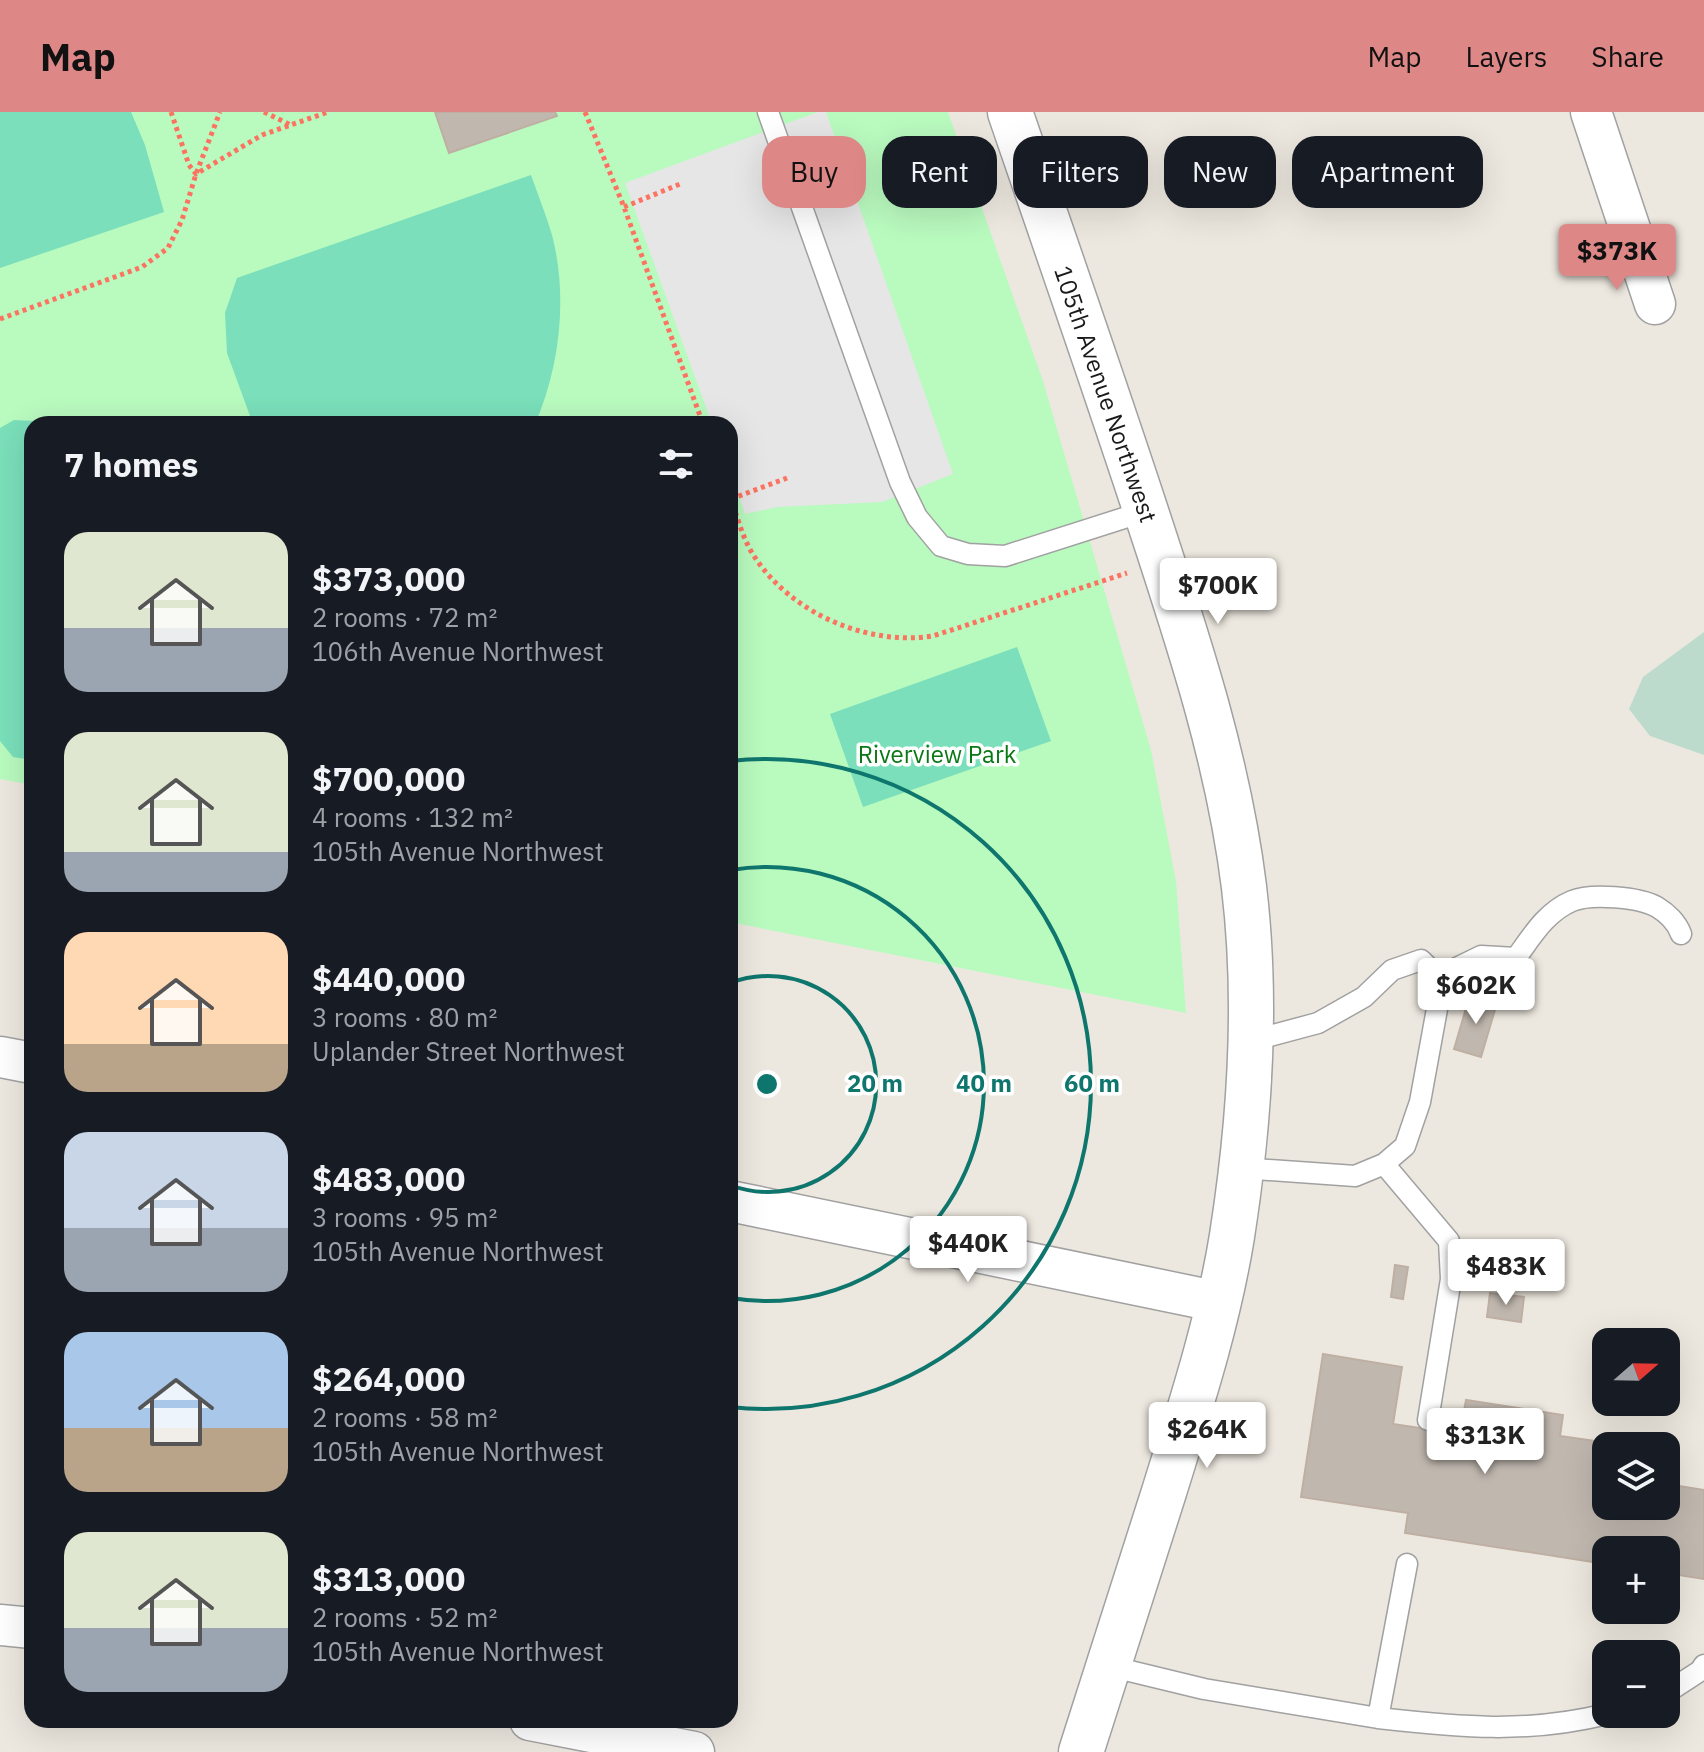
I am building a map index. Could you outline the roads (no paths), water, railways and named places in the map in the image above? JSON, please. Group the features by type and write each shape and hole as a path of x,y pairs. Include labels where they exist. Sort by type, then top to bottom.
{"street":[{"name":"105th Avenue Northwest","path":"1010,112 1146,511 1210,715 1231,804 1246,918 1251,1041 1247,1117 1232,1238 1219,1302 1184,1432 1081,1752"},
{"path":"1591,112 1655,304"},
{"path":"0,1057 24,1062"},
{"path":"738,1203 1219,1302"},
{"path":"0,1625 24,1627"},
{"path":"571,1728 694,1752"}],"lane":[{"path":"768,112 900,482 917,517 941,546 968,554 1005,556 1146,511"},
{"path":"1438,977 1481,956 1516,958 1548,916 1574,900 1609,896 1656,906 1678,924 1681,934"},
{"path":"1241,1168 1355,1176 1384,1164 1405,1146 1420,1102 1439,998 1438,977 1421,960 1392,970 1364,997 1318,1023 1251,1041"},
{"path":"1384,1164 1449,1241 1451,1279 1428,1420"},
{"path":"1378,1718 1407,1564"},
{"path":"1680,1684 1704,1665"},
{"path":"1109,1666 1204,1689 1378,1718 1474,1728 1566,1724 1592,1718"}],"park label":[{"name":"Riverview Park","path":"937,754"}]}
